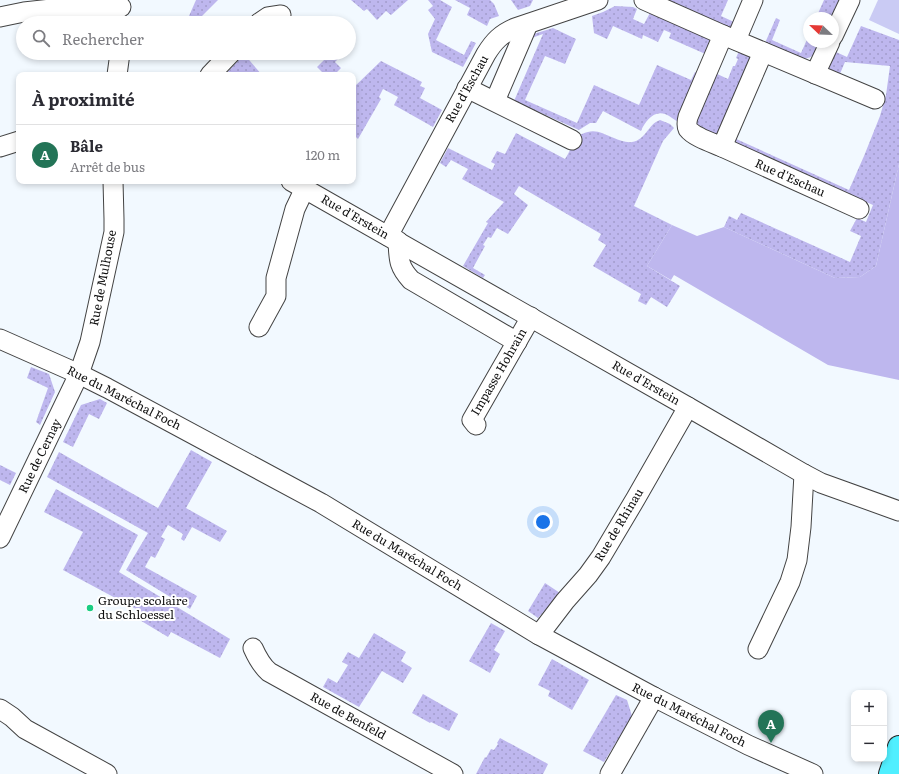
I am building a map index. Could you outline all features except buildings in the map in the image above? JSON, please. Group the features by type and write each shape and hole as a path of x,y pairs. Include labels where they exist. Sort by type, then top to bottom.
{"highway":[{"path":"890,774 899,747"}],"street":[{"name":"Rue d'Eschau","path":"393,239 467,88 492,45 499,37 511,30 598,0"},
{"path":"644,0 729,38 875,99"},
{"path":"729,38 753,0"},
{"path":"839,23 850,0"},
{"path":"0,17 24,12 51,9 121,10"},
{"path":"274,16 281,15"},
{"path":"495,101 528,24"},
{"name":"Rue d'Eschau","path":"729,38 688,117 686,124 688,128 693,133 722,147 859,209"},
{"path":"815,74 827,48"},
{"path":"722,147 763,52"},
{"path":"118,72 120,60"},
{"path":"122,60 124,72"},
{"path":"213,72 224,60"},
{"path":"467,88 572,140"},
{"path":"0,147 16,142"},
{"name":"Rue de Mulhouse","path":"79,374 90,342 105,268 112,243 114,219 113,184"},
{"path":"259,327 276,296 276,278 295,209 298,185"},
{"name":"Rue d'Erstein","path":"298,185 804,474 821,483 899,511"},
{"name":"Rue d'Erstein","path":"393,239 401,268 411,280 517,342"},
{"name":"Impasse Hohrain","path":"476,425 472,420 531,318"},
{"name":"Rue du Maréchal Foch","path":"0,339 107,388 321,503 539,635 654,697 748,745 813,774"},
{"name":"Rue de Cernay","path":"0,538 79,374"},
{"name":"Rue de Rhinau","path":"539,635 601,557 688,407"},
{"path":"758,649 790,582 797,560 801,527 804,474"},
{"name":"Rue de Benfeld","path":"253,648 258,659 269,672 453,774"},
{"path":"610,774 654,697"},
{"path":"0,709 12,717 25,729 107,774"}],"shaded area":[{"path":"196,0 218,0 202,16 189,16"},
{"path":"351,0 408,0 391,15 386,11 377,20 367,9 364,11"},
{"path":"428,0 440,0 452,7 436,40 464,55 471,41 476,43 463,67 432,52 428,34 435,19 428,10 433,6"},
{"path":"455,0 490,0 494,4 499,16 490,19 487,26 467,15 470,8"},
{"path":"511,0 533,0 530,6 518,10"},
{"path":"667,0 728,0 721,16 734,22 731,28"},
{"path":"824,0 841,0 836,12 819,12"},
{"path":"878,0 899,0 899,34 869,20"},
{"path":"615,6 633,7 637,9 633,19 644,24 651,11 712,39 710,56 669,38 671,33 664,30 658,42 643,35 642,39 613,26 607,39 594,33 592,16"},
{"path":"776,18 780,20 772,40 801,53 803,48 819,48 813,56 803,59 765,43"},
{"path":"861,26 899,40 899,164 876,266 860,277 835,278 724,227 729,216 737,220 741,213 850,262 861,236 850,231 857,218 866,222 873,205 732,143 734,138 849,190 880,116 886,95 890,66 845,62 839,76 827,71 836,52 847,57"},
{"path":"553,28 576,39 565,64 545,56 525,100 577,123 594,85 639,105 657,65 691,80 695,72 701,75 679,123 671,117 661,113 650,117 641,131 603,111 596,123 590,123 579,130 514,101 543,34 526,40 527,36"},
{"path":"739,51 751,56 717,136 694,126 715,73 728,79 733,66 735,66 738,59 736,58"},
{"path":"239,60 249,60 259,72 228,72"},
{"path":"324,60 337,60 335,62 341,68 337,72 322,72 317,67"},
{"path":"381,61 422,82 420,86 425,88 420,98 442,110 433,127 394,105 398,97 383,89 379,97 381,99 358,139 356,137 356,85"},
{"path":"660,120 670,124 674,128 663,141 634,206 672,225 647,266 680,286 667,307 651,297 646,305 638,301 641,294 593,266 606,245 598,240 601,234 519,186 514,194 528,205 508,234 497,228 491,238 488,237 483,245 485,246 473,268 485,275 483,278 463,266 488,223 486,222 504,202 462,179 468,169 451,160 446,167 440,163 448,148 492,170 495,164 491,162 497,151 505,154 516,133 565,159 579,135 594,131 623,141 632,142 641,138 656,122"},
{"path":"899,164 899,380 828,365 674,275 671,280 647,266 672,225 697,236 724,227 835,278 860,277 876,266"},
{"path":"31,367 49,374 55,392 40,425 36,422 48,388 27,378"},
{"path":"100,399 107,403 99,419 89,414 73,447 63,442 81,405"},
{"path":"191,450 212,462 186,508 227,531 220,542 192,527 184,541 181,539 183,534 168,525 161,537 165,539 155,558 151,556 145,567 197,596 190,609 126,570 148,533 47,477 59,452 158,508"},
{"path":"0,465 16,473 10,485 0,480"},
{"path":"56,489 138,535 119,572 230,639 220,658 171,632 168,637 133,616 136,609 63,570 83,532 44,512"},
{"path":"545,583 560,593 538,618 528,611"},
{"path":"491,623 505,631 494,650 500,654 490,673 469,661"},
{"path":"374,633 406,652 401,661 412,668 403,683 382,671 359,707 323,687 328,678 337,683 348,665 342,662 348,652 359,658"},
{"path":"552,659 589,680 572,710 548,696 550,691 538,685"},
{"path":"423,694 458,714 449,731 412,713"},
{"path":"616,695 627,700 632,716 604,762 583,751"},
{"path":"500,738 548,764 543,774 476,774 485,757 486,758 491,749 494,750"}],"place":[{"name":"Groupe scolaire du Schloessel","path":"90,608"},
{"name":"Bâle","path":"771,743"}]}
